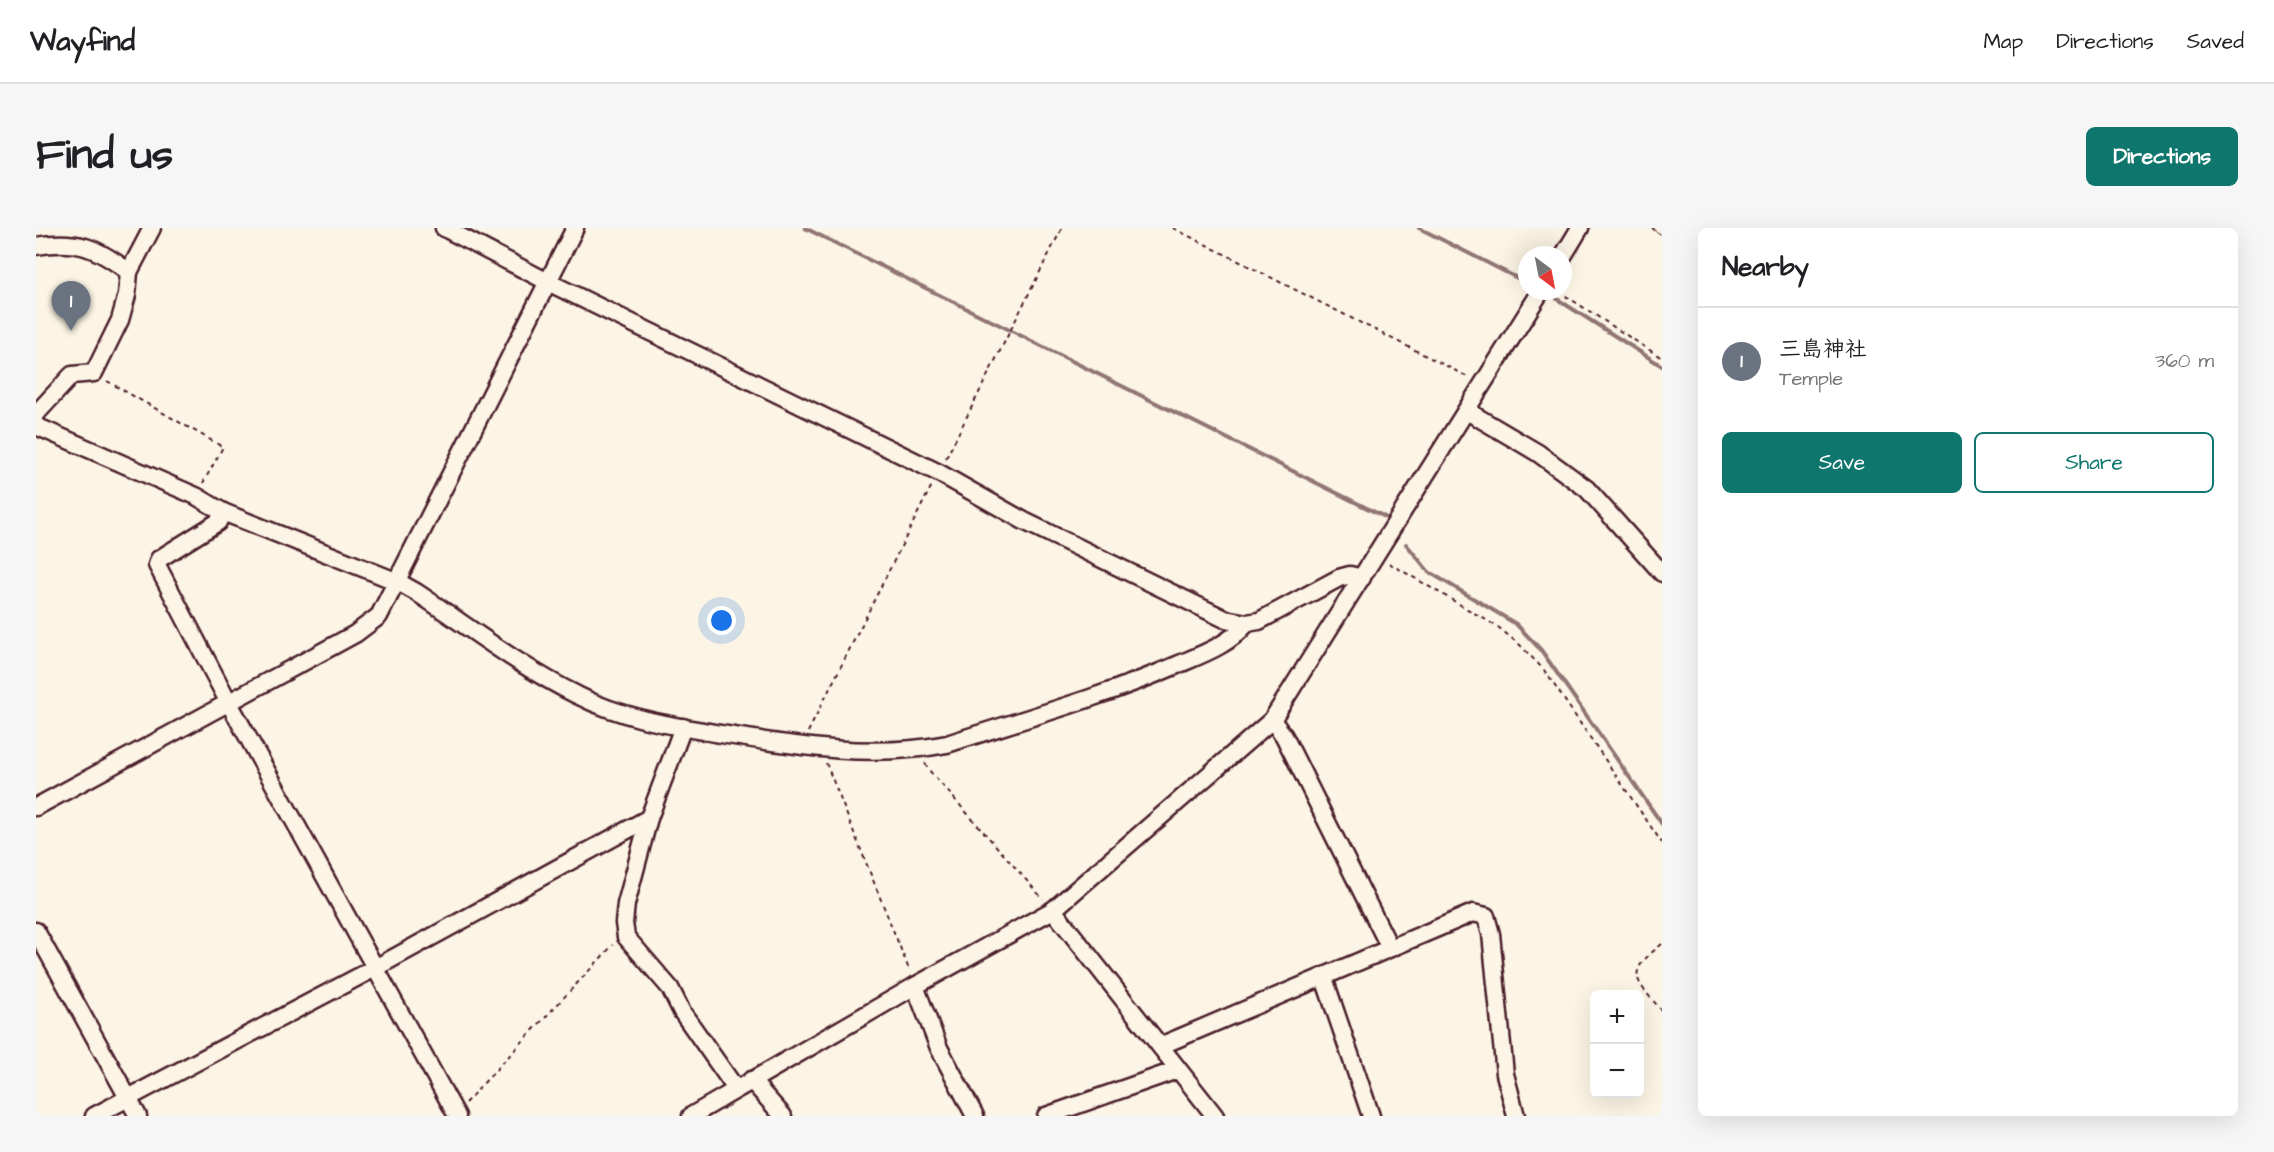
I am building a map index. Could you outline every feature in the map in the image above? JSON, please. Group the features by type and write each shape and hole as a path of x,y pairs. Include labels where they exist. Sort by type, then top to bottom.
{"street":[{"path":"36,414 72,375 94,373 120,320 127,296 129,272 152,228"},
{"path":"444,228 548,282 939,473 1024,521 1225,619 1248,623 1259,621 1339,578 1350,575 1362,578"},
{"path":"36,807 363,630 379,616 574,228"},
{"path":"1569,246 1580,228"},
{"path":"36,246 56,242 81,244 115,261 129,272"},
{"path":"691,1116 915,986 1053,910 1272,720 1535,300"},
{"path":"1467,411 1538,453 1587,489 1662,573"},
{"path":"36,426 196,496 223,512 398,582 543,677 579,697 626,714 683,728 822,749 871,752 919,750 947,744 1148,678 1216,648 1240,632 1248,623"},
{"path":"223,512 218,522 159,559 157,565 229,703 456,1114"},
{"path":"1272,720 1284,736 1390,948"},
{"path":"683,728 649,818 626,904 625,932 626,937 670,988 682,1012 736,1089"},
{"path":"94,1116 375,969 649,818"},
{"path":"1053,910 1215,1116"},
{"path":"1160,1046 1473,913 1486,916 1491,934 1505,1074 1516,1116"},
{"path":"36,931 138,1116"},
{"path":"1324,978 1371,1116"},
{"path":"915,986 939,1048 975,1116"},
{"path":"1046,1116 1177,1070"},
{"path":"751,1080 783,1116"}],"path":[{"path":"804,747 808,731 1062,228"},
{"path":"1173,228 1483,385"},
{"path":"1572,300 1662,358"},
{"path":"94,373 223,447 196,496"},
{"path":"1377,555 1498,627 1520,645 1544,670 1662,843"},
{"path":"822,749 828,773 915,986"},
{"path":"919,750 928,769 1053,910"},
{"path":"456,1114 625,932"},
{"path":"1662,944 1640,964 1636,974 1638,982 1662,1011"}],"waterway":[{"path":"805,228 1385,517"},
{"path":"1419,228 1518,278"},
{"path":"1559,300 1662,366"},
{"path":"1406,544 1429,572 1516,624 1541,650 1662,824"}],"railway":[{"path":"1655,228 1662,232"}],"place":[{"name":"三島神社","path":"71,331"}]}
